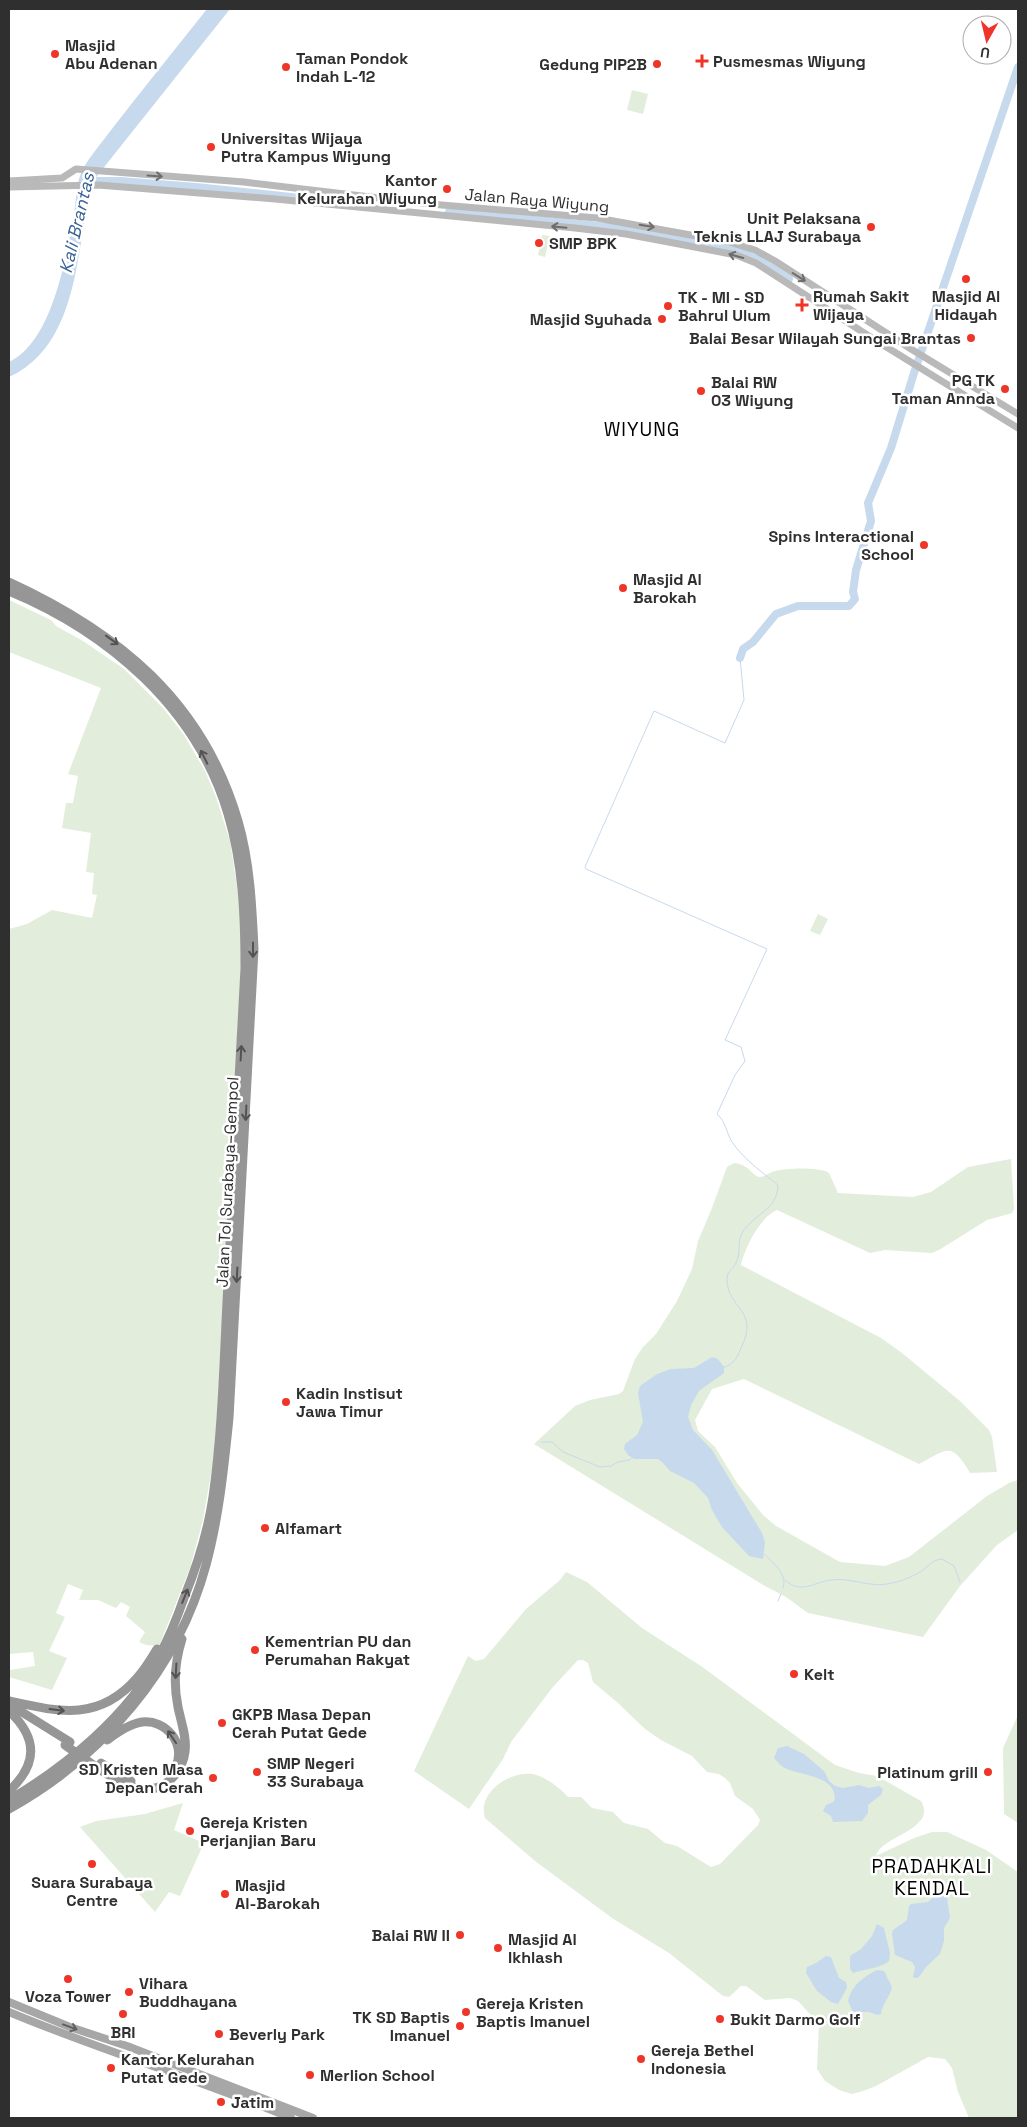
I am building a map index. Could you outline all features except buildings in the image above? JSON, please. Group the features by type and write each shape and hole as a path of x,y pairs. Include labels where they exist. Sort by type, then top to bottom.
{"highway":[{"name":"Jalan Tol Surabaya–Gempol","path":"9,582 63,609 111,639 138,661 172,696 204,740 224,780 238,821 252,904 254,957 229,1418 221,1491 212,1543 192,1607 174,1645 140,1697 84,1757 9,1809"},
{"name":"Jalan Tol Surabaya–Gempol","path":"9,591 46,608 86,632 133,667 169,705 195,741 216,781 228,814 242,885 245,968 222,1409 207,1525 189,1586 173,1626 158,1658 145,1679 108,1724 43,1778 9,1800"},
{"path":"9,1703 98,1765 117,1781 130,1787 144,1789 162,1786 169,1782 180,1770 185,1753 185,1742 175,1685 176,1662 192,1607"},
{"path":"9,1703 63,1711 78,1711 101,1705 122,1692 137,1678 173,1626"},
{"path":"9,1711 21,1716 67,1744"},
{"path":"9,1711 26,1731 31,1750 25,1774 9,1791"},
{"path":"84,1757 116,1733 133,1724 144,1722 164,1727 173,1735 177,1743 178,1762 174,1770 168,1777 152,1784 134,1782 98,1765"}],"main road":[{"name":"Jalan Raya Wiyung","path":"9,181 62,178 76,169 277,186 320,196 627,228 728,242 755,250 1018,414"},
{"name":"Jalan Raya Wiyung","path":"9,187 95,185 275,198 320,196 430,204 537,219 627,228 736,255 756,263 920,368 1017,426"},
{"path":"275,198 277,186"},
{"path":"9,2002 47,2018 144,2052 279,2109 291,2118"},
{"path":"9,2012 44,2027 279,2109 313,2118"},
{"path":"44,2027 47,2018"}],"green space":[{"path":"632,90 648,94 643,114 627,110"},
{"path":"542,235 550,236 545,257 538,255"},
{"path":"9,600 51,620 56,626 83,641 124,669 163,708 184,735 205,771 216,797 230,841 240,906 241,961 218,1403 213,1462 203,1520 190,1568 159,1646 146,1645 139,1642 145,1632 126,1616 130,1607 121,1602 116,1608 98,1600 79,1600 83,1590 68,1584 56,1613 65,1617 49,1651 67,1658 52,1690 9,1677 10,1670 35,1666 33,1652 9,1654 9,929 27,924 52,910 92,918 97,895 92,894 94,873 86,872 91,833 62,828 66,803 73,803 78,776 68,774 101,688 9,652"},
{"path":"818,914 828,919 820,935 810,931"},
{"path":"1011,1159 1014,1209 1012,1213 987,1220 932,1253 885,1250 870,1253 777,1210 759,1226 741,1265 881,1338 902,1353 960,1401 989,1430 992,1437 997,1472 970,1473 958,1456 948,1451 919,1464 744,1379 712,1389 695,1420 698,1431 715,1447 737,1483 763,1515 776,1526 840,1562 885,1566 909,1557 987,1496 1018,1480 1018,1530 997,1545 960,1586 923,1637 808,1613 786,1597 534,1444 575,1406 590,1400 619,1394 623,1391 635,1359 643,1347 656,1334 677,1301 692,1269 698,1241 727,1167 734,1163 739,1164 760,1177 780,1170 818,1170 829,1173 838,1193 913,1197 931,1192 968,1167"},
{"name":"Bukit Darmo Golf","path":"566,1572 587,1582 642,1628 701,1666 835,1765 859,1773 877,1776 921,1801 924,1811 922,1819 915,1826 887,1843 876,1856 914,1838 932,1832 947,1832 986,1850 1018,1872 1018,2118 969,2118 958,2092 952,2068 945,2059 928,2057 876,2086 863,2091 852,2094 839,2090 825,2081 817,2069 819,2024 798,2001 790,1998 765,2000 746,1986 741,1986 729,1997 723,1996 669,1953 612,1918 535,1861 485,1818 484,1809 490,1792 505,1780 514,1776 532,1774 552,1783 568,1797 581,1797 592,1808 613,1812 624,1823 648,1829 665,1843 677,1846 711,1867 720,1864 758,1825 760,1820 753,1809 735,1796 730,1783 725,1778 719,1774 707,1772 692,1756 661,1740 645,1729 593,1682 588,1663 583,1660 578,1660 552,1688 511,1742 503,1759 469,1809 414,1771 468,1656 476,1661 484,1659 526,1609 560,1580"},
{"path":"1018,1715 1018,1823 1004,1814 1003,1748"},
{"path":"183,1803 174,1830 204,1843 180,1896 169,1892 155,1912 80,1827 96,1821 145,1814"}],"water":[{"name":"Kali Brantas","path":"207,9 230,9 97,176 89,198 75,277 63,317 54,336 42,352 27,366 9,377 9,362 24,351 37,336 55,296 67,252 78,183 84,167 120,118"},
{"path":"712,1357 718,1359 724,1367 724,1373 699,1391 691,1405 688,1417 693,1430 712,1450 762,1533 765,1542 763,1559 749,1556 722,1527 712,1510 708,1498 694,1483 670,1471 658,1459 634,1459 624,1449 625,1444 637,1435 643,1422 638,1393 640,1386 657,1374 671,1369 694,1368"},
{"path":"787,1746 804,1754 824,1771 829,1781 835,1786 843,1788 859,1785 869,1788 879,1786 883,1789 881,1795 868,1805 868,1813 862,1821 833,1822 831,1816 823,1811 826,1805 835,1799 829,1785 823,1780 783,1767 774,1758 778,1748"},
{"path":"937,1893 942,1893 947,1897 950,1918 944,1928 944,1941 940,1954 926,1967 919,1977 915,1978 913,1977 915,1967 912,1962 895,1955 893,1930 907,1920 911,1904 928,1902"},
{"path":"877,1924 884,1928 890,1953 889,1961 878,1967 853,1973 850,1969 850,1956 861,1949 872,1936"},
{"path":"826,1956 831,1957 839,1978 846,1982 847,1988 838,2004 831,2002 817,1991 806,1973 807,1967"},
{"path":"877,1970 884,1971 892,1987 881,2014 853,2012 848,2001 852,1991 862,1979"}],"waterway":[{"path":"740,658 743,649 753,642 776,614 798,606 849,606 855,599 853,592 856,570 871,521 868,503 891,448 914,373 1018,67"},
{"path":"86,181 120,181 196,187 338,202"},
{"path":"449,212 642,231 744,253 763,262 789,279"},
{"path":"723,1368 737,1357 746,1334 747,1324 745,1316 728,1289 727,1276 735,1265 742,1233 752,1221 770,1206 777,1193 778,1185 736,1148 717,1114 735,1075 745,1061 741,1047 725,1040 767,949 585,867 654,711 725,743 744,700 740,658"},
{"path":"541,1442 552,1442 563,1452 600,1467 611,1466 633,1457"},
{"path":"764,1554 782,1573 783,1588"},
{"path":"785,1580 797,1587 831,1580 846,1580 877,1585 899,1581 912,1576 934,1561 942,1559 954,1566 960,1582"},
{"path":"778,1601 781,1594"}],"place":[{"name":"Masjid Abu Adenan","path":"55,54"},
{"name":"Pusmesmas Wiyung","path":"702,61"},
{"name":"Gedung PIP2B","path":"657,64"},
{"name":"Taman Pondok Indah L-12","path":"286,67"},
{"name":"Universitas Wijaya Putra Kampus Wiyung","path":"211,147"},
{"name":"Kantor Kelurahan Wiyung","path":"447,189"},
{"name":"Unit Pelaksana Teknis LLAJ Surabaya","path":"871,227"},
{"name":"SMP BPK","path":"539,243"},
{"name":"Masjid Al Hidayah","path":"966,279"},
{"name":"Rumah Sakit Wijaya","path":"802,305"},
{"name":"TK - MI - SD Bahrul Ulum","path":"668,306"},
{"name":"Masjid Syuhada","path":"662,319"},
{"name":"Balai Besar Wilayah Sungai Brantas","path":"971,338"},
{"name":"PG TK Taman Annda","path":"1005,389"},
{"name":"Balai RW 03 Wiyung","path":"701,391"},
{"name":"Spins Interactional School","path":"924,545"},
{"name":"Masjid Al Barokah","path":"623,588"},
{"name":"Kadin Instisut Jawa Timur","path":"286,1402"},
{"name":"Alfamart","path":"265,1528"},
{"name":"Kementrian PU dan Perumahan Rakyat","path":"255,1650"},
{"name":"Kelt","path":"794,1674"},
{"name":"GKPB Masa Depan Cerah Putat Gede","path":"222,1723"},
{"name":"SMP Negeri 33 Surabaya","path":"257,1772"},
{"name":"Platinum grill","path":"988,1772"},
{"name":"SD Kristen Masa Depan Cerah","path":"213,1778"},
{"name":"Gereja Kristen Perjanjian Baru","path":"190,1831"},
{"name":"Suara Surabaya Centre","path":"92,1864"},
{"name":"Masjid Al-Barokah","path":"225,1894"},
{"name":"Balai RW II","path":"460,1935"},
{"name":"Masjid Al Ikhlash","path":"498,1948"},
{"name":"Voza Tower","path":"68,1979"},
{"name":"Vihara Buddhayana","path":"129,1992"},
{"name":"Gereja Kristen Baptis Imanuel","path":"466,2012"},
{"name":"BRI","path":"123,2014"},
{"name":"Bukit Darmo Golf","path":"720,2019"},
{"name":"TK SD Baptis Imanuel","path":"460,2026"},
{"name":"Beverly Park","path":"219,2034"},
{"name":"Gereja Bethel Indonesia","path":"641,2059"},
{"name":"Kantor Kelurahan Putat Gede","path":"111,2068"},
{"name":"Merlion School","path":"310,2075"},
{"name":"Jatim","path":"221,2102"}],"district":[{"name":"WIYUNG","path":"642,429"},
{"name":"PRADAHKALI KENDAL","path":"932,1877"}]}
